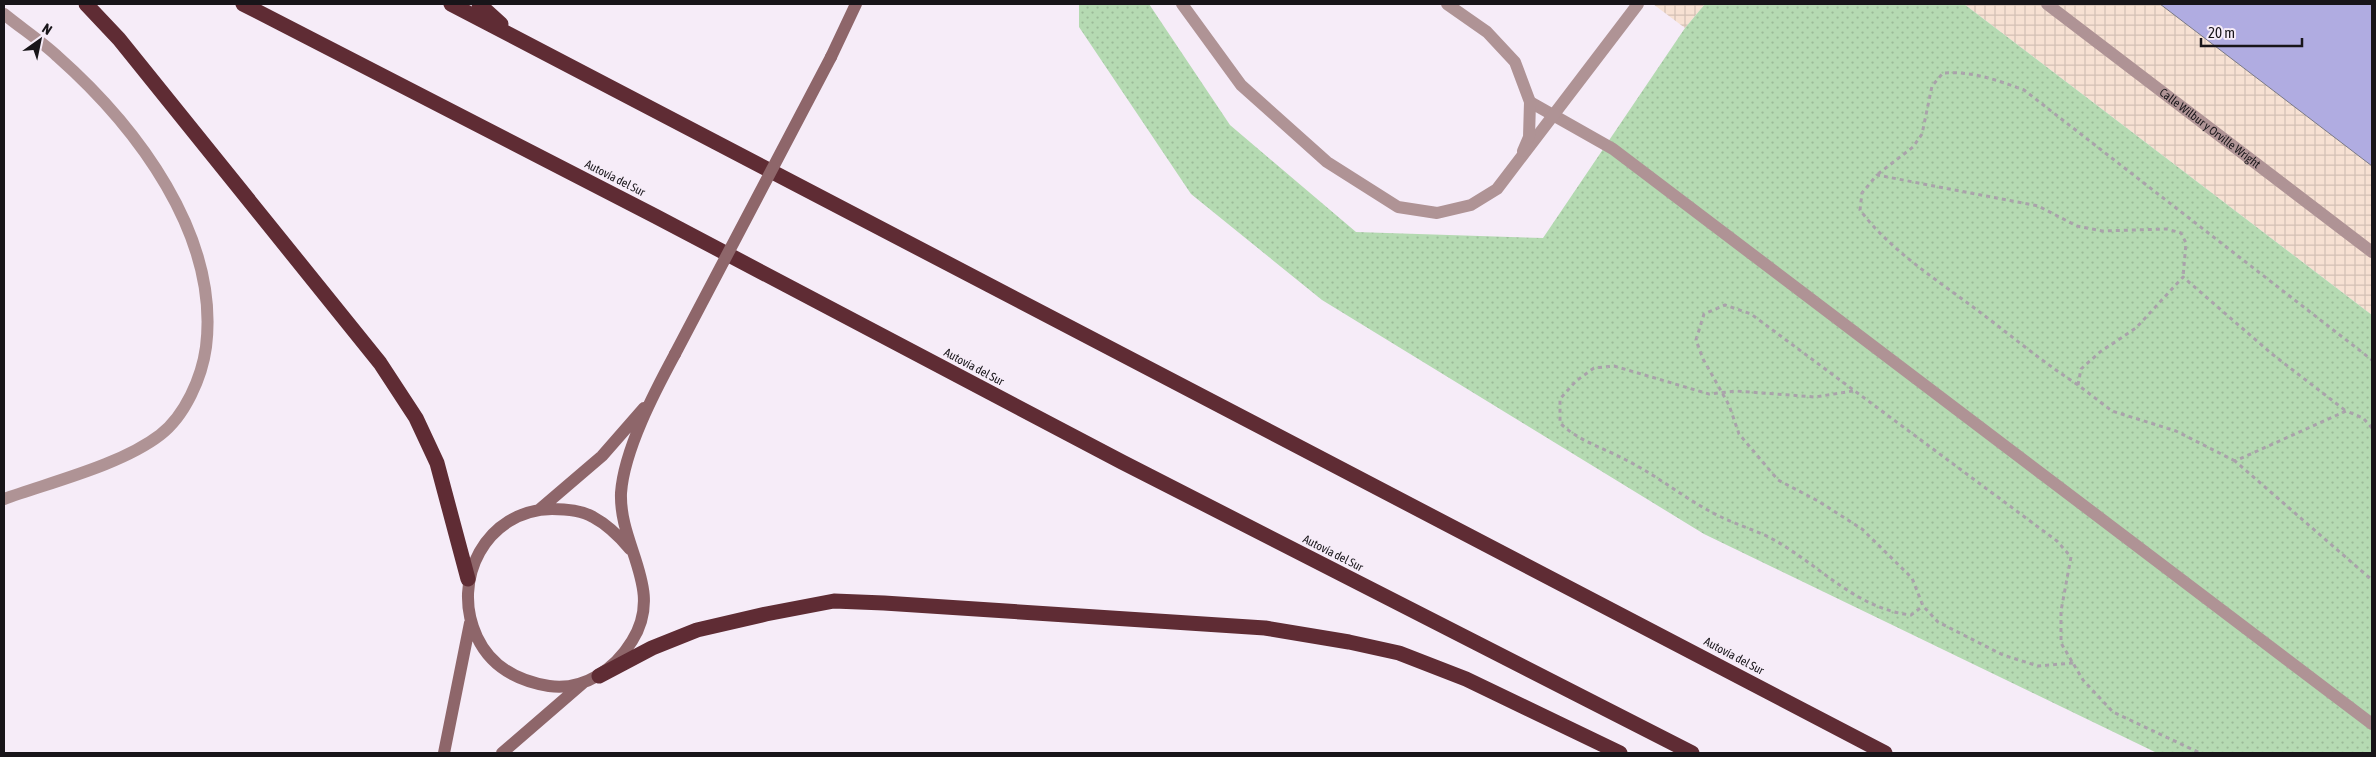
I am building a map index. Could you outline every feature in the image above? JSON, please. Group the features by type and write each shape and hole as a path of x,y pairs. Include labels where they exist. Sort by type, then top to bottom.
{"highway":[{"path":"86,4 125,46 380,363 411,410 437,463 468,580"},
{"name":"Autovía del Sur","path":"243,4 655,216 1122,462 1692,753"},
{"name":"Autovía del Sur","path":"451,4 1886,753"},
{"path":"479,4 515,37"},
{"path":"599,676 652,648 697,630 834,601 1265,628 1399,653 1466,679 1620,753"}],"main road":[{"path":"630,549 613,530 591,516 566,509 540,509 515,518 493,533 477,554 468,580 466,601 470,623 482,649 502,669 528,683 556,687 585,682 599,676 622,658 638,633 645,605 642,576 630,549 624,528 621,495 624,474 649,402 832,57 856,4"},
{"path":"540,509 602,456 649,402"},
{"path":"444,753 470,623"},
{"path":"502,753 585,682"}],"street":[{"path":"1182,4 1241,85 1327,162 1398,207 1436,212 1471,205 1497,189 1515,169 1638,4"},
{"path":"1447,4 1487,32 1515,62 1530,102 1529,137 1515,169"},
{"name":"Calle Wilbur y Orville Wright","path":"2047,4 2372,252"},
{"path":"4,14 57,55 98,96 137,143 167,186 192,234 202,268 208,305 208,333 204,363 188,401 162,434 131,454 4,499"},
{"path":"1530,102 1612,149 2372,724"}],"path":[{"path":"2372,360 2024,90 1992,78 1961,72 1943,73 1932,86 1922,134 1913,147 1877,175 1862,193 1860,210 1870,224 1921,268 2051,368 2078,385 2112,411 2176,431 2235,461 2372,580"},
{"path":"1877,175 2038,206 2077,226 2102,230 2167,229 2181,233 2186,243 2183,277 2136,328 2100,352 2081,369 2078,385"},
{"path":"2183,277 2272,354 2346,411 2363,418 2372,428"},
{"path":"2073,663 2038,666 2003,655 1938,622 1922,606 1912,578 1862,529 1818,501 1778,480 1739,434 1730,405 1703,359 1696,340 1704,314 1725,305 1751,314 2057,541 2071,557 2061,611 2060,643 2073,663 2083,680 2113,712 2200,753"},
{"path":"1854,391 1815,397 1736,391 1709,394 1614,366 1594,368 1576,381 1560,399 1560,423 1570,433 1627,460 1716,514 1775,541 1837,584 1869,602 1896,613 1911,615 1922,606"},
{"path":"2235,461 2346,411"}],"shaded area":[{"path":"1653,4 1705,4 1685,28"},
{"path":"1964,4 2372,4 2372,315"}],"green space":[{"path":"1079,4 1149,4 1230,125 1356,232 1543,238 1685,28 1705,4 1964,4 2372,315 2372,753 2157,753 1704,534 1322,300 1191,194 1079,27"}],"building":[{"path":"2160,4 2372,4 2372,166"}]}
